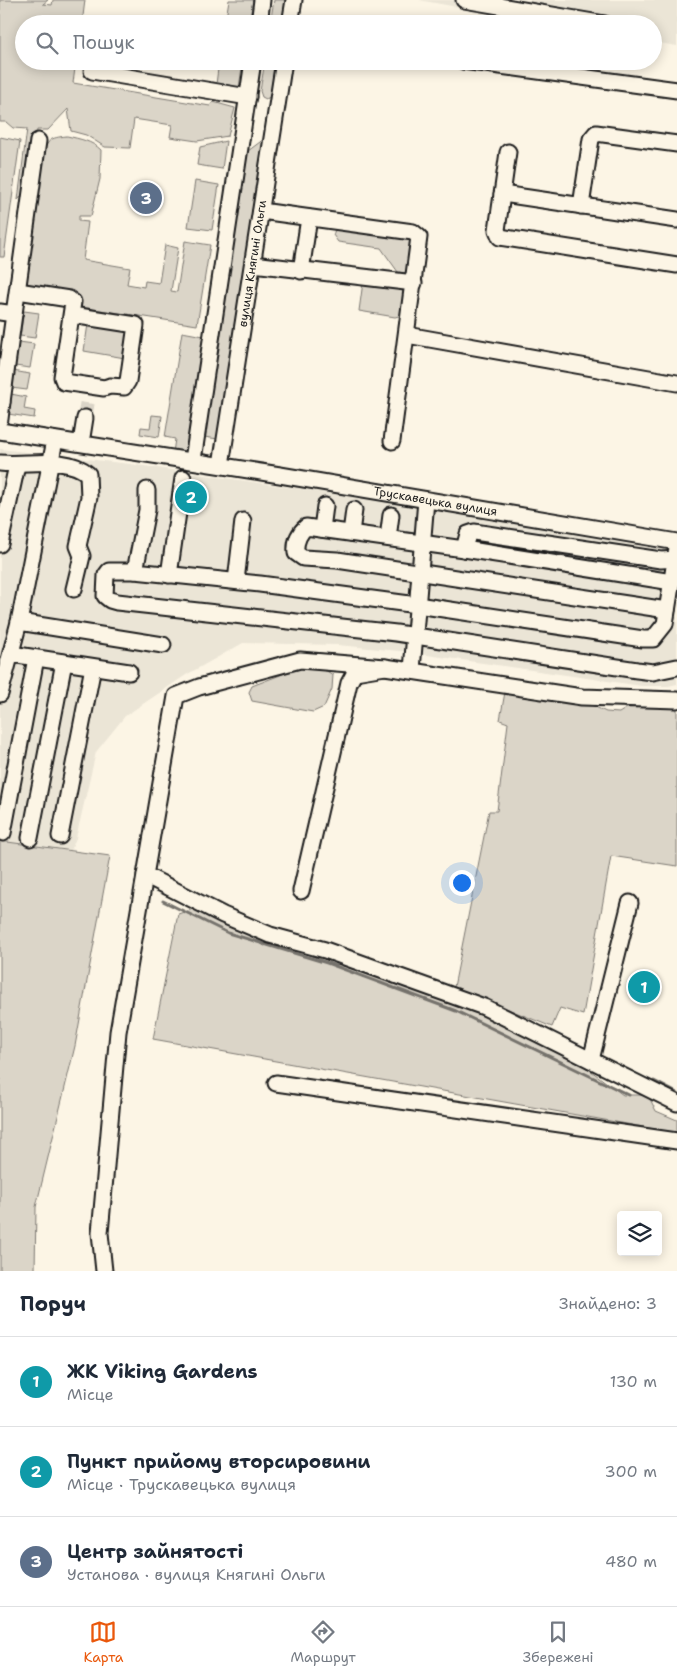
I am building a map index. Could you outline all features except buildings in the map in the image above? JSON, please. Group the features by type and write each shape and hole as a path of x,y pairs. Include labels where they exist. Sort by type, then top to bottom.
{"street":[{"path":"260,15 262,0"},
{"path":"292,15 294,0"},
{"path":"464,0 552,15"},
{"path":"194,460 252,70"},
{"name":"вулиця Княгині Ольги","path":"221,465 283,70"},
{"path":"529,70 677,90"},
{"path":"92,71 248,97"},
{"path":"581,206 591,139 596,133 677,144"},
{"path":"0,419 7,313 18,291 38,141"},
{"path":"508,152 497,230 500,238 677,266"},
{"path":"502,194 677,220"},
{"path":"261,211 417,233 420,241 392,440"},
{"path":"301,271 309,218"},
{"path":"253,264 414,283"},
{"path":"18,291 72,300 72,315 62,380 89,391 124,387 128,381 136,325 72,315"},
{"path":"407,335 676,379"},
{"path":"81,443 85,418"},
{"name":"Трускавецька вулиця","path":"0,431 194,460 677,542"},
{"path":"0,694 7,660 11,654 19,622 55,440"},
{"path":"0,463 75,466 88,474 89,497 78,546 82,556 74,589"},
{"path":"0,544 17,465"},
{"path":"169,575 183,478"},
{"path":"135,571 146,510 147,490"},
{"path":"412,670 426,500"},
{"path":"322,529 325,506"},
{"path":"351,533 354,510"},
{"path":"388,538 391,515"},
{"path":"236,582 243,521"},
{"path":"667,610 298,556 296,553 296,542 302,530 306,527 464,549 672,582"},
{"path":"464,549 468,534 474,532 661,560 676,556 667,610 670,628 653,639 642,638 417,605 135,571 109,571 106,575 105,596 117,602 414,636 636,670 653,672 677,667"},
{"path":"19,622 163,645"},
{"path":"11,654 129,672"},
{"path":"3,833 36,658"},
{"path":"104,1271 100,1233 118,1032 176,696 199,687 300,660 412,670 582,697 677,700"},
{"path":"30,838 64,662"},
{"path":"60,836 93,667"},
{"path":"301,891 349,683 355,672 385,667"},
{"path":"145,875 223,915 270,934 325,950 484,1007 677,1103"},
{"path":"591,1060 630,903"},
{"path":"276,1083 677,1141"}],"shaded area":[{"path":"0,0 48,0 43,4 52,5 53,0 85,0 83,15 15,15 15,70 75,70 73,83 210,106 213,102 235,108 228,136 197,141 170,137 172,125 134,119 130,148 105,147 86,135 71,131 68,109 48,130 37,130 30,186 18,200 27,129 13,128 6,122 0,122"},
{"path":"229,0 253,0 250,15 226,15"},
{"path":"274,0 287,0 285,15 272,15"},
{"path":"419,0 677,0 677,46 662,44 662,15 500,15"},
{"path":"218,70 242,70 238,94 215,92"},
{"path":"264,70 276,70 272,96 266,99 262,97 260,91"},
{"path":"67,136 90,142 101,150 100,179 91,216 79,216 79,221 88,222 83,260 130,268 127,284 144,287 145,281 159,283 165,245 178,248 171,291 177,292 185,241 210,245 197,325 23,298 42,157 50,140"},
{"path":"0,137 20,141 4,257 0,257"},
{"path":"264,139 218,439 204,437 248,151"},
{"path":"226,141 222,169 197,165 200,147"},
{"path":"195,181 219,185 212,230 188,227"},
{"path":"336,227 412,238 408,270 405,273 398,272 381,248 338,242 333,235"},
{"path":"363,282 406,290 403,315 395,317 359,311"},
{"path":"24,311 39,313 35,338 20,336"},
{"path":"88,324 130,328 125,358 84,351"},
{"path":"182,332 209,337 187,456 173,453 175,439 165,437"},
{"path":"19,342 34,344 30,368 15,366"},
{"path":"13,371 30,374 27,390 11,388"},
{"path":"11,394 26,397 24,409 35,411 34,418 8,414"},
{"path":"152,415 162,416 159,437 140,434 141,427 150,428"},
{"path":"0,449 130,464 418,506 410,652 338,645 243,643 186,675 125,716 96,752 76,838 71,850 0,841"},
{"path":"432,508 677,548 677,684 642,686 420,654"},
{"path":"306,665 325,670 333,675 332,689 324,707 313,712 252,701 249,692 252,686"},
{"path":"505,692 587,703 606,712 619,713 627,708 677,706 677,866 611,856 583,1015 560,1008 552,1027 454,987 489,811 497,811 508,723 500,720"},
{"path":"0,841 110,856 75,1046 36,1207 35,1271 0,1271"},
{"path":"196,908 253,936 264,946 276,943 336,965 339,959 482,1010 566,1052 623,1095 648,1095 656,1111 677,1120 677,1133 153,1039 178,914"}],"waterway":[{"path":"163,901 228,933 327,963 456,1011 629,1095"},
{"path":"654,1081 677,1093"}],"tunnel":[{"path":"85,418 88,396"}],"place":[{"name":"Центр зайнятості","path":"146,198"},
{"name":"Пункт прийому вторсировини","path":"191,497"},
{"name":"ЖК Viking Gardens","path":"644,987"}]}
